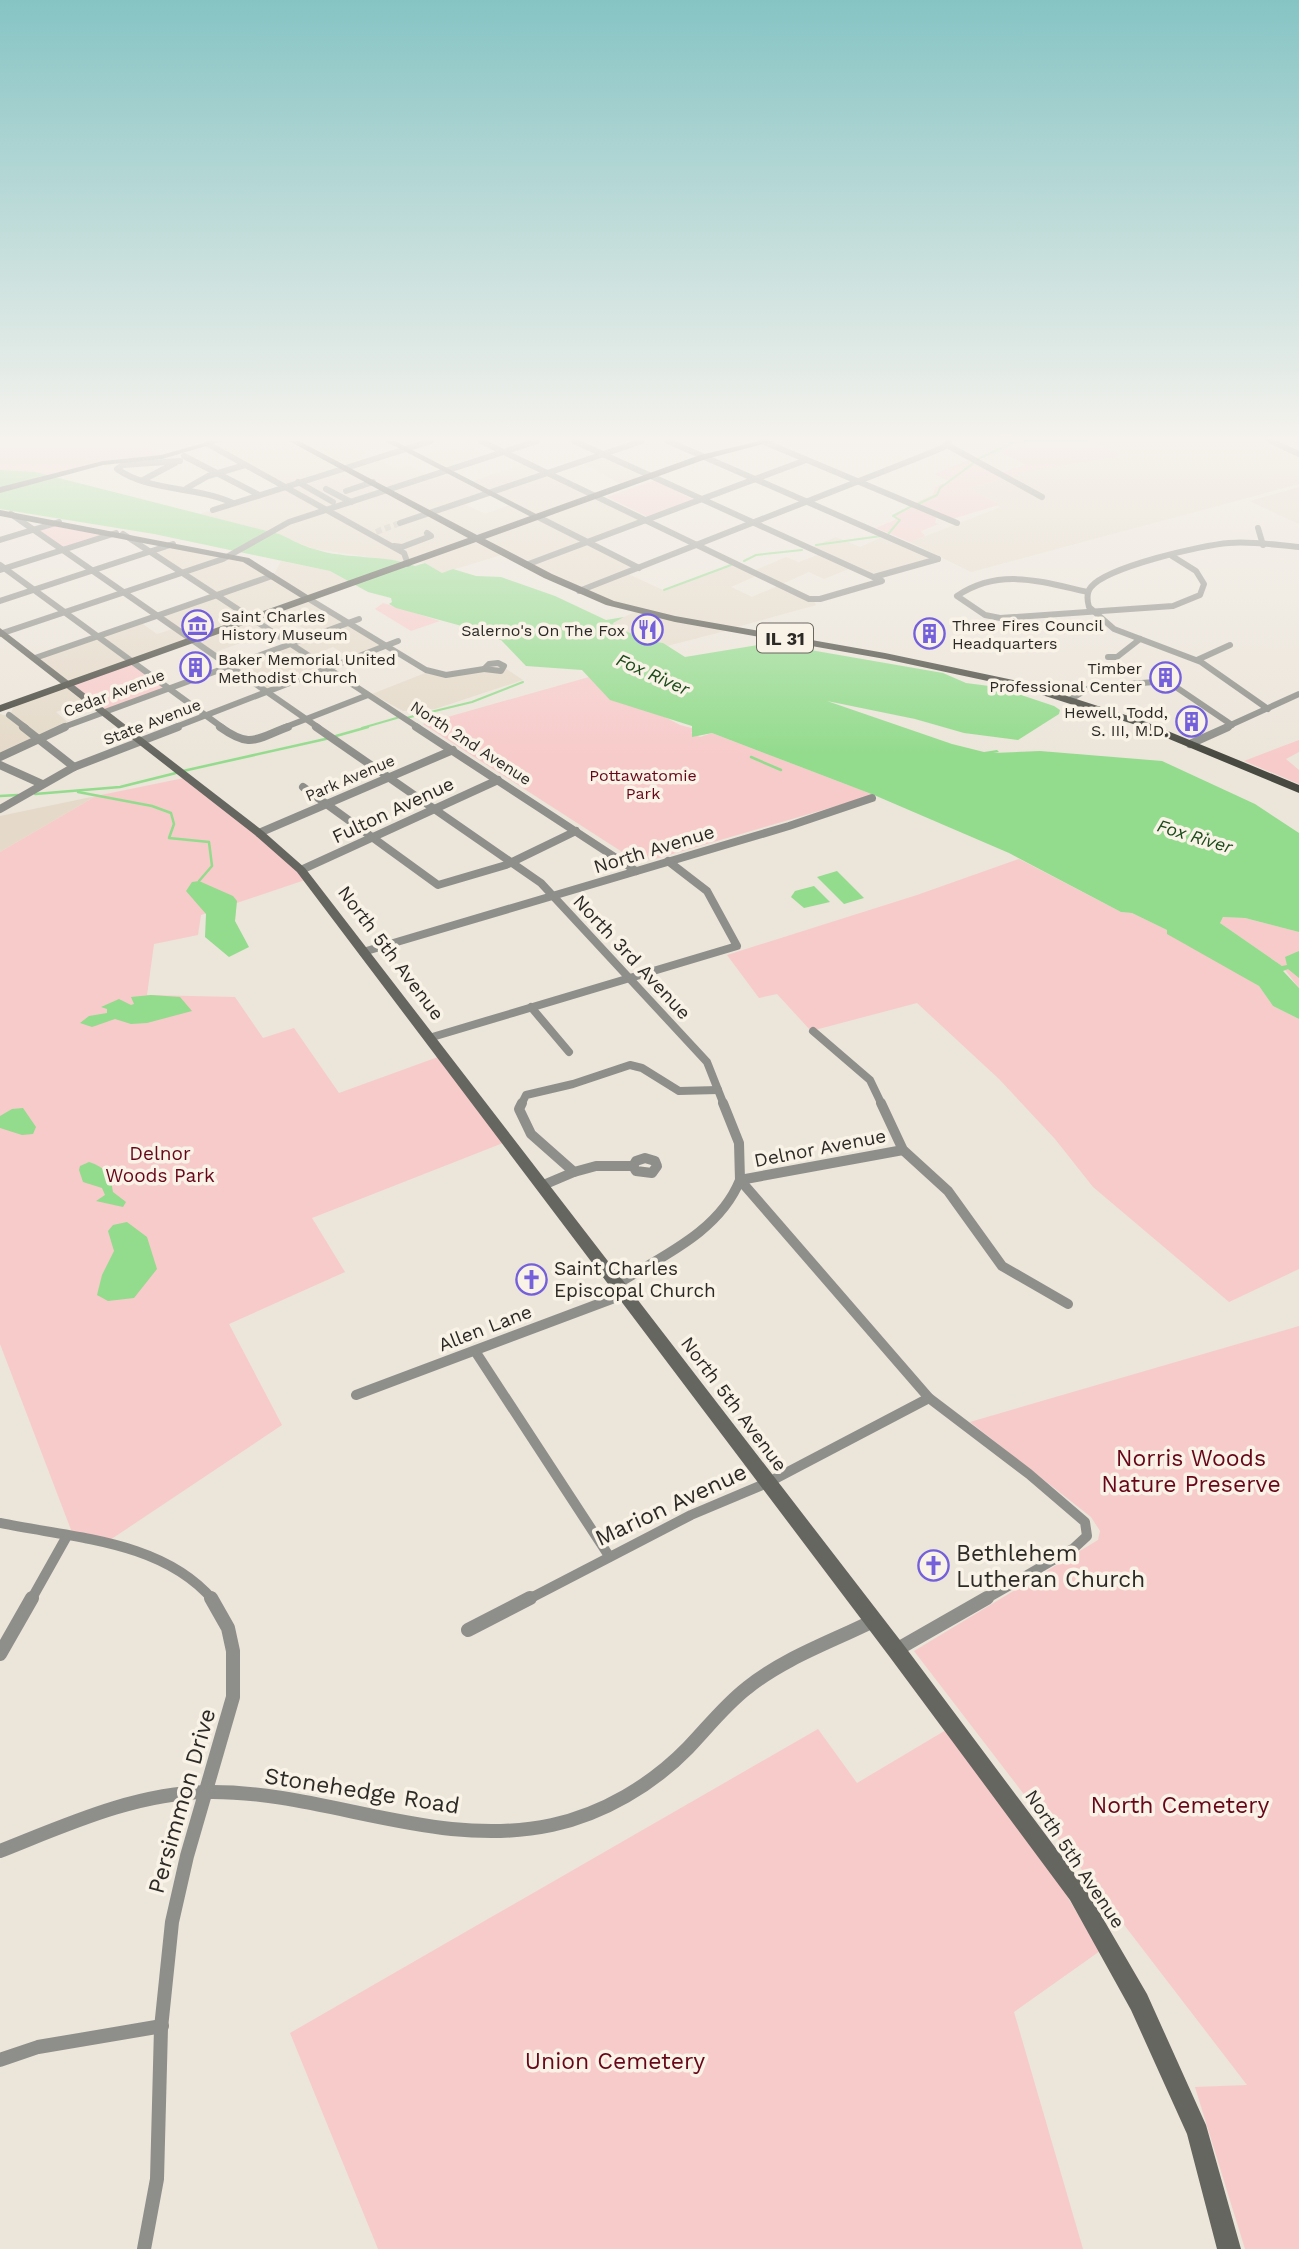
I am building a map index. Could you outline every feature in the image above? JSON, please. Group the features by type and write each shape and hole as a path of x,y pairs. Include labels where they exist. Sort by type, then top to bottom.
{"main road":[{"path":"185,546 234,554 310,599"},
{"path":"6,710 67,685 351,584 407,559 429,556 456,546"},
{"name":"IL 31","path":"492,546 579,591 663,617 931,665 1071,699 1299,789"},
{"name":"North 5th Avenue","path":"1,633 259,833 301,870 896,1650 1052,1857 1120,1965 1198,2133 1228,2249"}],"street":[{"name":"North 3rd Avenue","path":"56,546 436,807 541,883 707,1062 740,1146 740,1181"},
{"path":"1,568 76,546"},
{"name":"North 2nd Avenue","path":"139,546 636,871"},
{"path":"0,601 167,546"},
{"path":"1,633 183,573 248,546"},
{"path":"389,546 407,559"},
{"path":"526,565 577,546"},
{"path":"596,546 639,568"},
{"path":"579,591 695,546"},
{"path":"699,546 814,599 882,581 804,546"},
{"path":"874,577 938,559 908,546"},
{"path":"1088,592 1104,577 1172,556 1218,546"},
{"path":"1280,546 1299,547"},
{"path":"1088,592 1016,577 965,589 957,596 985,614 1000,618 1173,606 1200,594 1204,584 1202,577 1172,556"},
{"path":"1,568 244,742 368,695"},
{"path":"35,658 272,576"},
{"path":"1088,592 1091,610 1107,625 1197,660 1268,709"},
{"path":"310,599 436,673 458,674 484,669"},
{"name":"Cedar Avenue","path":"0,757 38,737 103,712 359,619"},
{"path":"1108,657 1117,657 1140,639"},
{"name":"State Avenue","path":"0,809 74,767 398,641"},
{"path":"1197,660 1230,645"},
{"path":"1071,699 1091,687 1167,681 1232,725"},
{"path":"1190,744 1299,694"},
{"path":"6,710 74,767"},
{"name":"Park Avenue","path":"259,833 453,750"},
{"path":"0,765 42,784"},
{"name":"Fulton Avenue","path":"301,870 498,780"},
{"path":"303,787 438,885 513,861 576,831"},
{"name":"North Avenue","path":"363,952 872,798"},
{"path":"429,1038 737,946 707,891 668,861"},
{"path":"531,1007 569,1052"},
{"path":"813,1031 870,1080 903,1150 948,1191 1002,1266 1068,1304"},
{"path":"573,1172 524,1125 519,1109 526,1095 573,1084 630,1065 642,1068 679,1091 693,1093 718,1090"},
{"name":"Delnor Avenue","path":"621,1289 700,1232 737,1193 740,1181 903,1150"},
{"path":"541,1185 589,1166 633,1166"},
{"path":"740,1181 929,1398 1074,1510 1085,1522 1087,1536 1074,1548 896,1650"},
{"name":"Allen Lane","path":"356,1395 475,1351 621,1289"},
{"path":"475,1351 609,1556"},
{"name":"Marion Avenue","path":"468,1630 691,1515 767,1483 929,1398"},
{"name":"Persimmon Drive","path":"0,1523 160,1559 203,1587 217,1605 229,1629 236,1677 235,1697 177,1897 165,1975 159,2148 155,2193 144,2249"},
{"path":"0,1654 67,1536"},
{"name":"Stonehedge Road","path":"0,1851 107,1810 206,1791 302,1801 439,1828 516,1830 550,1825 625,1797 656,1776 726,1706 760,1679 873,1621"},
{"path":"0,2060 38,2047 162,2026"}],"shaded area":[{"path":"176,546 245,561 270,576 217,594 150,552"},
{"path":"306,546 454,546 412,561"},
{"path":"460,546 575,546 526,564 505,554 442,573 425,563 416,562"},
{"path":"578,546 595,546 637,568 579,590 528,565"},
{"path":"907,546 936,559 874,577 809,548"},
{"path":"918,546 1068,546 971,572"},
{"path":"820,554 851,568 824,579 809,572 782,584 753,571 786,557 799,562"},
{"path":"281,561 330,571 351,583 254,618 219,595 273,576"},
{"path":"734,563 758,575 731,587 752,597 780,585 814,601 816,605 733,628 646,612 581,591 626,573 665,591"},
{"path":"216,595 252,619 194,639 160,615"},
{"path":"309,599 385,646 351,659 333,647 309,657 327,669 268,691 231,665 315,634 293,623 273,631 255,619"},
{"path":"637,611 729,630 663,647 605,626"},
{"path":"253,619 271,632 213,653 195,640"},
{"path":"140,622 157,634 176,628 192,640 132,661 99,636"},
{"path":"97,637 129,662 68,684 38,658"},
{"path":"502,666 523,680 435,709 403,711 372,694 425,673 458,675"},
{"path":"66,686 87,701 56,712 70,724 38,736 10,715 15,704"},
{"path":"0,714 8,716 36,737 0,756"},
{"path":"96,796 0,852 0,816"}],"green space":[{"path":"383,603 440,621 411,631 375,609"},
{"path":"133,663 168,688 107,710 73,685"},
{"name":"Pottawatomie Park","path":"589,677 680,725 695,729 691,733 700,737 712,733 874,795 655,859 630,857 423,724"},
{"path":"1299,740 1299,752 1286,759 1299,770 1299,784 1244,761"},
{"name":"Delnor Woods Park","path":"184,778 284,855 305,880 201,915 198,935 154,944 147,995 235,997 263,1038 294,1028 339,1093 438,1057 503,1143 312,1218 345,1272 229,1324 282,1425 107,1542 73,1535 0,1344 0,852 96,796"},
{"path":"1019,859 1121,912 1132,913 1167,930 1259,986 1273,1006 1299,1019 1299,1269 1229,1302 1093,1187 1055,1139 999,1079 917,1003 811,1031 777,994 759,998 727,955 917,895"},
{"path":"1223,917 1245,918 1299,932 1299,988 1282,966 1220,923"},
{"path":"1299,1326 1299,2249 1245,2249 1195,2087 1247,2085 914,1651 1098,1540 1100,1531 1091,1517 970,1422"},
{"name":"Union Cemetery","path":"818,1729 857,1783 946,1730 1059,1883 1100,1951 1014,2012 1083,2249 378,2249 290,2033"}],"water":[{"name":"Fox River","path":"211,546 305,546 340,555 392,560 415,566 425,563 442,573 453,569 476,576 501,577 555,596 606,620 624,617 613,623 614,626 648,641 663,643 685,657 770,643 943,673 966,683 997,687 1054,706 1060,710 1059,714 1018,740 964,733 915,719 827,701 952,744 984,752 1040,751 1162,761 1255,804 1299,833 1299,932 1245,918 1223,917 1220,923 1282,966 1287,965 1285,957 1299,951 1299,978 1288,969 1283,971 1299,988 1299,1019 1273,1006 1259,986 1167,934 1167,930 1132,913 1121,912 1009,853 874,795 712,733 692,737 692,726 610,700 582,670 526,666 501,640 480,631 396,608 389,604 392,602 391,598 368,592 330,571"},
{"path":"837,871 864,898 844,904 817,877"},
{"path":"199,881 233,896 237,901 235,921 249,947 229,957 205,937 206,914 186,891 192,882"},
{"path":"814,886 830,902 804,908 791,897 795,891"},
{"path":"131,997 180,997 192,1011 147,1023 131,1024 115,1019 92,1027 80,1023 89,1016 107,1013 107,1009 101,1007 119,999 131,1005 134,1004"},
{"path":"23,1108 36,1127 33,1134 22,1135 0,1128 0,1116 12,1109"},
{"path":"89,1162 106,1172 113,1192 126,1202 123,1207 96,1201 105,1195 102,1188 83,1182 79,1170 80,1166"},
{"path":"127,1222 147,1237 157,1269 134,1298 108,1301 97,1295 102,1275 114,1251 108,1231 113,1225"}],"waterway":[{"path":"744,561 756,555 802,550"},
{"path":"664,590 731,565"},
{"path":"406,718 472,702 523,682"},
{"path":"362,728 400,717"},
{"path":"336,736 368,727"},
{"path":"183,771 330,738"},
{"path":"751,757 781,770"},
{"path":"35,794 120,787 176,773"},
{"path":"78,792 152,806 171,813 174,824 169,838 209,842 212,866 199,881"},
{"path":"0,796 18,795"}],"place":[{"name":"Saint Charles History Museum","path":"198,625"},
{"name":"Salerno's On The Fox","path":"648,630"},
{"name":"Three Fires Council Headquarters","path":"929,634"},
{"name":"Baker Memorial United Methodist Church","path":"195,668"},
{"name":"Timber Professional Center","path":"1165,677"},
{"name":"Hewell, Todd, S. III, M.D.","path":"1191,721"},
{"name":"Saint Charles Episcopal Church","path":"531,1279"},
{"name":"Bethlehem Lutheran Church","path":"933,1566"}],"park label":[{"name":"Norris Woods Nature Preserve","path":"1191,1471"},
{"name":"North Cemetery","path":"1180,1805"}]}
